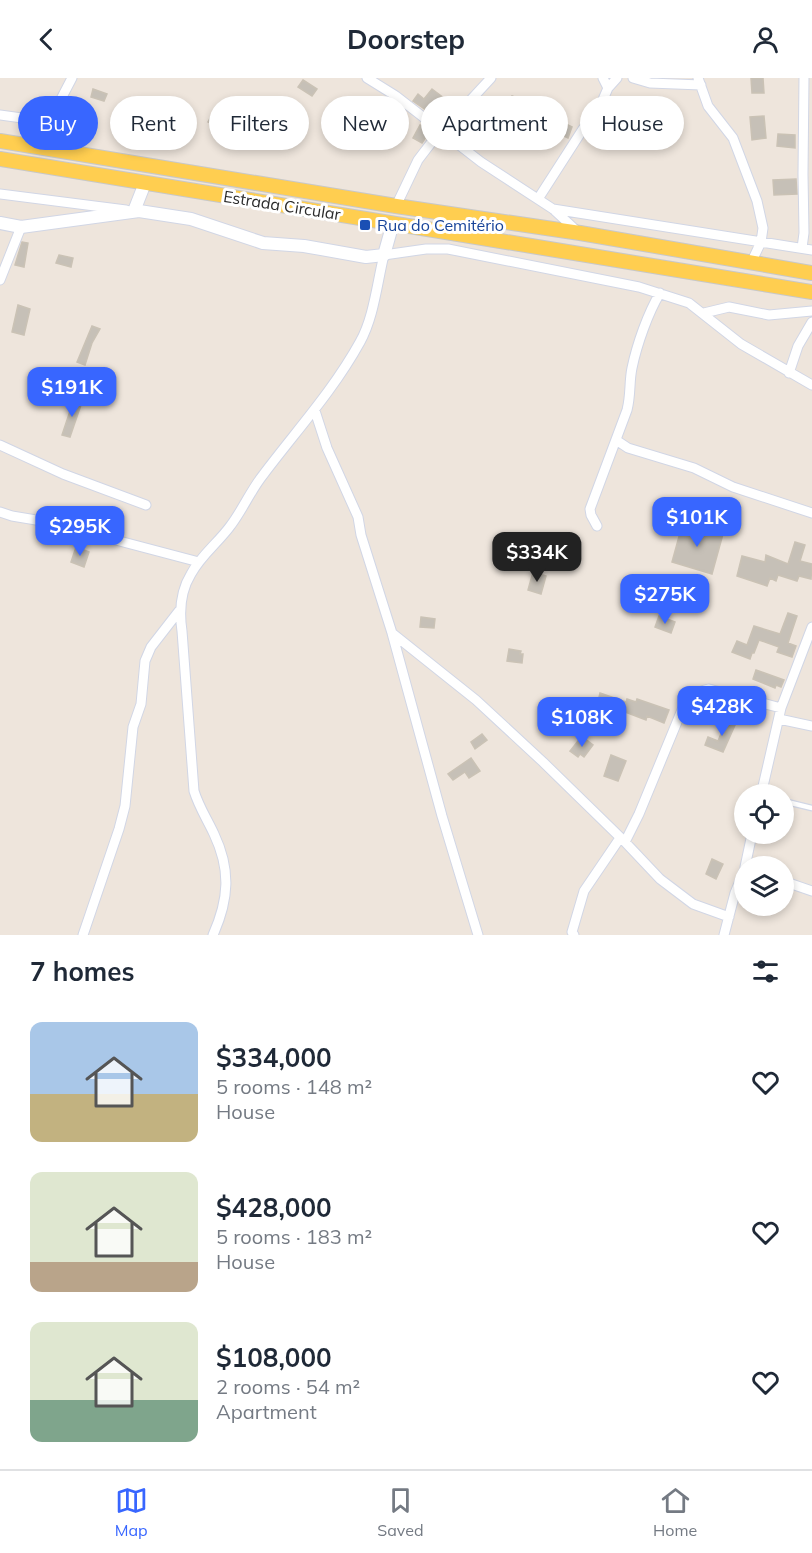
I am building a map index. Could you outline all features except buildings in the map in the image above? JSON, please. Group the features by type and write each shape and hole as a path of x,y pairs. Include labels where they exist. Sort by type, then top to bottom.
{"main road":[{"name":"Estrada Circular","path":"0,141 18,145"},
{"name":"Estrada Circular","path":"45,150 579,233 812,273"},
{"name":"Estrada Circular","path":"0,159 812,291"}],"street":[{"path":"63,96 72,78"},
{"path":"367,78 384,82 396,96 421,116"},
{"path":"475,96 491,78"},
{"path":"603,78 608,88"},
{"path":"538,199 583,129 598,111 608,88 617,78"},
{"path":"633,78 650,83 699,81 708,106 733,138 761,215 763,228 761,242 751,263"},
{"path":"802,248 804,233 802,174 804,78"},
{"path":"0,115 18,116"},
{"path":"396,206 418,160 427,150"},
{"path":"465,150 553,208 579,233"},
{"path":"134,211 144,183"},
{"path":"0,194 191,219 262,243 304,246 366,257 426,249 448,249 639,287 689,303 741,344 812,385"},
{"path":"553,208 812,250"},
{"path":"0,223 21,226 134,211"},
{"path":"84,935 125,806 133,727 141,704 146,661 151,647 179,611 190,575 199,562 232,524 262,476 315,411 343,370 364,333 393,223"},
{"path":"0,280 21,226"},
{"path":"597,526 590,508 631,397 632,369 649,314 660,293"},
{"path":"704,313 729,307 769,315 812,311"},
{"path":"789,373 798,346 812,322"},
{"path":"315,411 327,448 358,517 361,536 392,633 442,816 478,935"},
{"path":"616,440 628,448 694,468 733,486 812,513"},
{"path":"0,445 63,474 146,505"},
{"path":"0,512 48,522 77,533 108,538 199,562"},
{"path":"179,611 194,791 199,808 214,835 221,855 226,884 226,903 213,935"},
{"path":"764,784 781,708 811,632"},
{"path":"392,633 476,700 623,840 660,879 693,904 729,917"},
{"path":"574,935 572,932 584,891 623,840 639,814 684,705 691,695 709,689 781,708"},
{"path":"779,719 812,726"},
{"path":"794,885 812,891"},
{"path":"724,935 734,901"}],"lane":[{"path":"794,804 812,808"}],"place":[{"name":"Rua do Cemitério","path":"365,225"}]}
